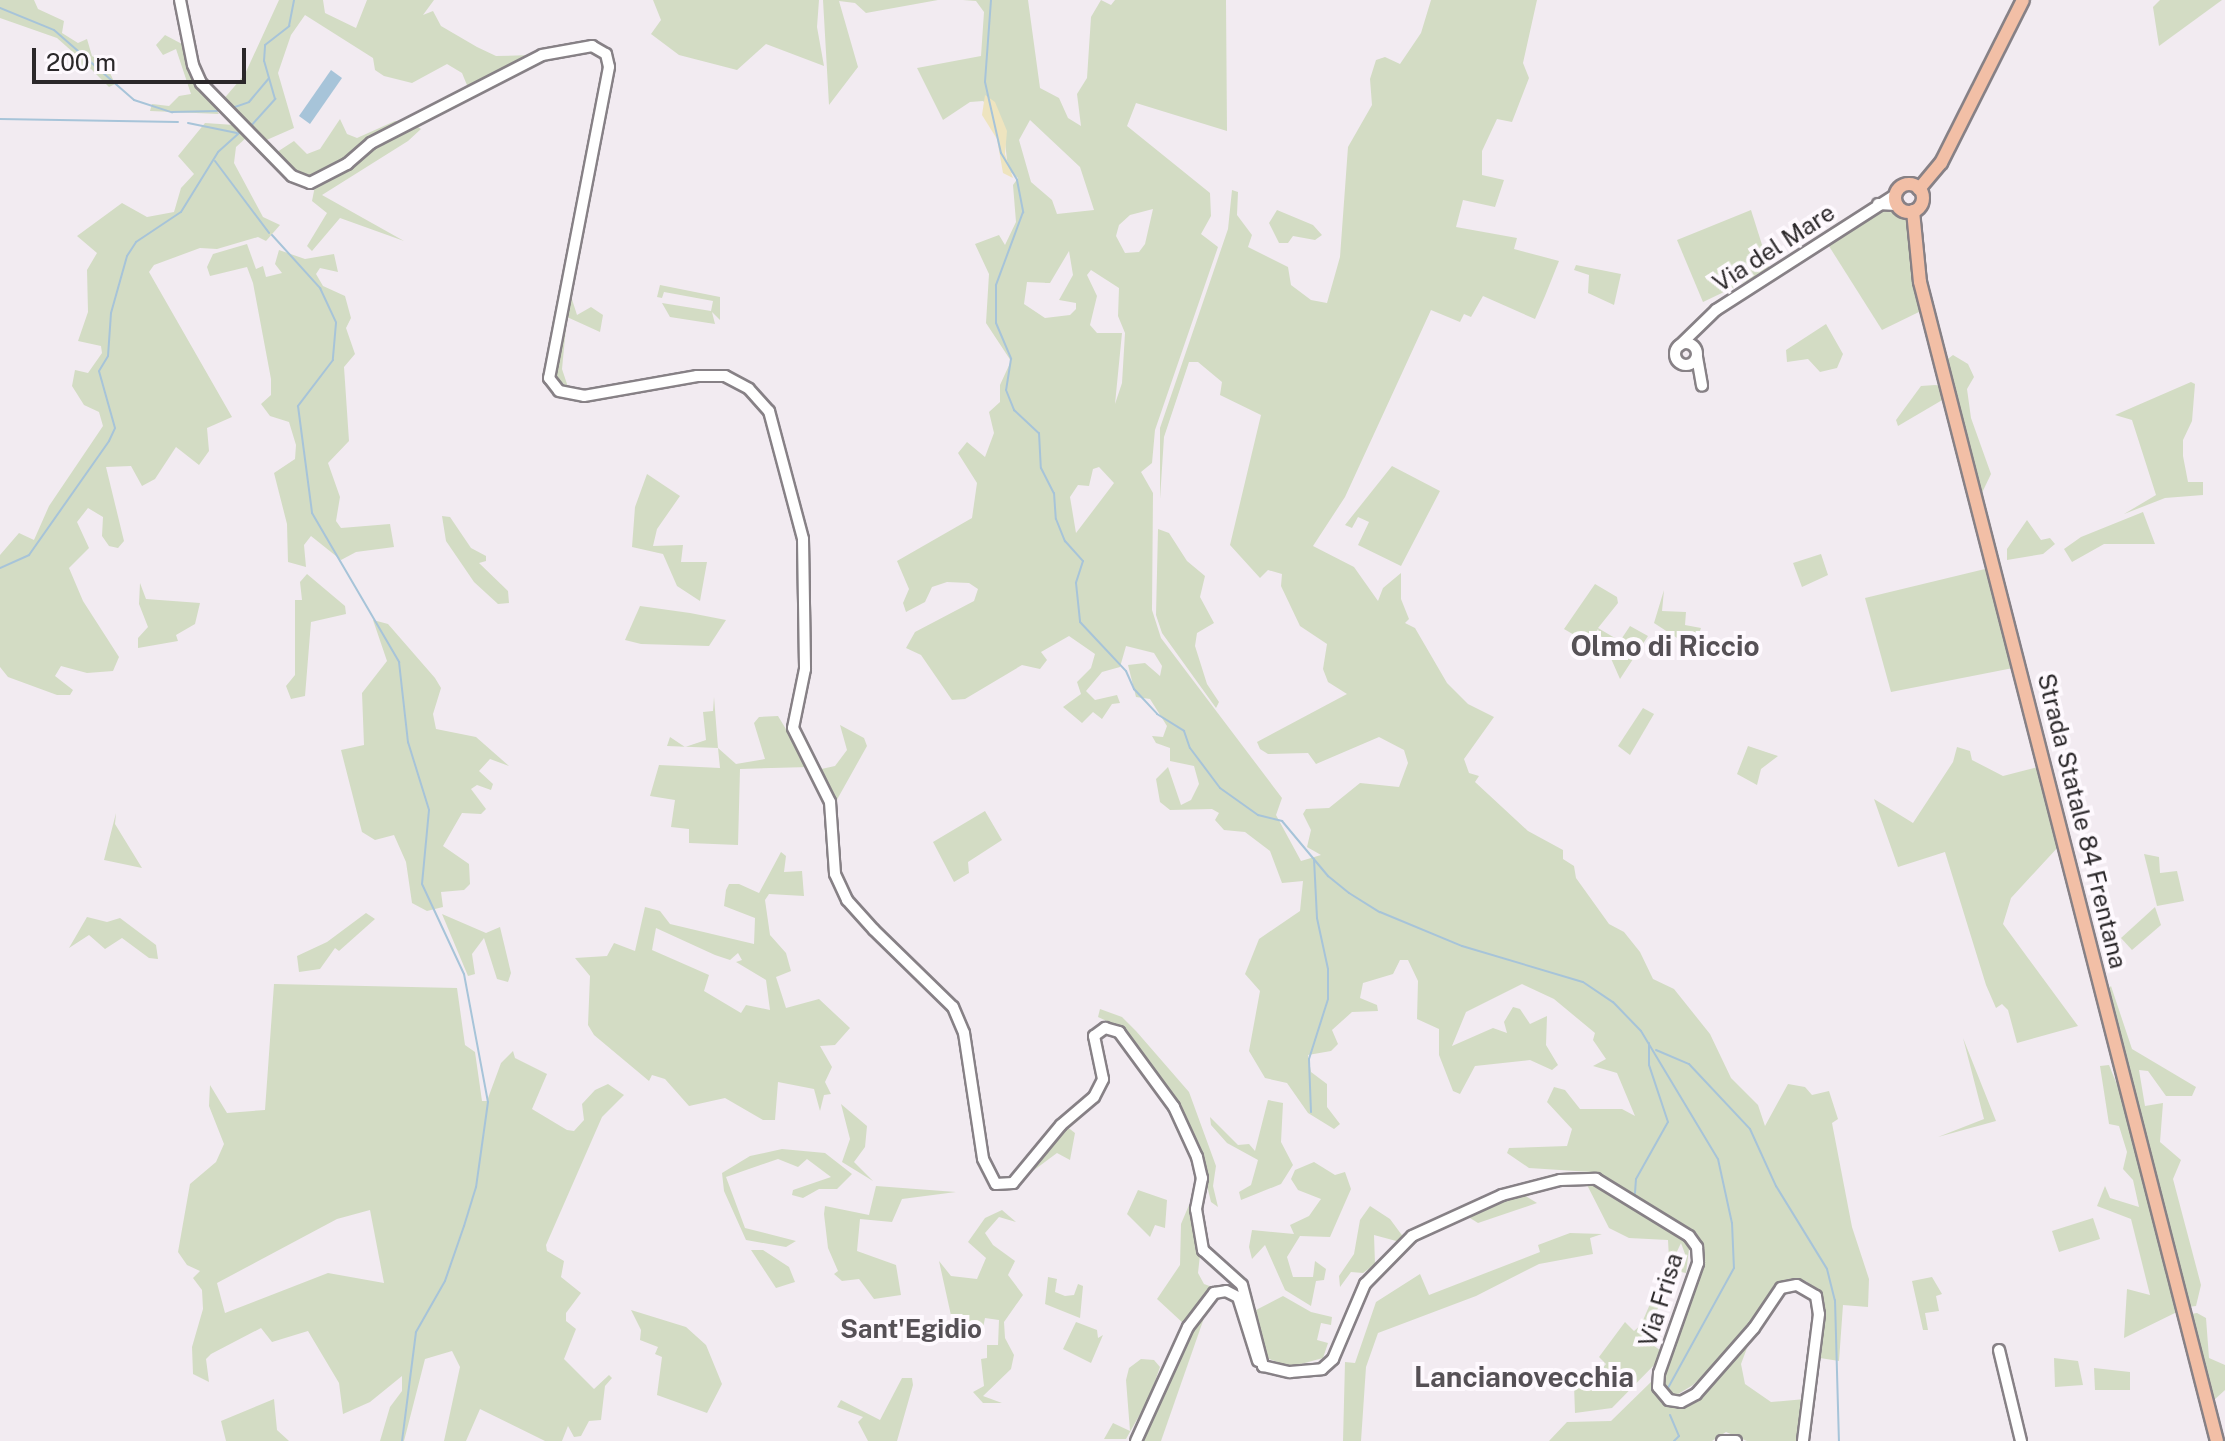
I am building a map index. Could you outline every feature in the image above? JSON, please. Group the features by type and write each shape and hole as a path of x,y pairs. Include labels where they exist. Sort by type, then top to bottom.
{"main road":[{"path":"1919,189 1941,163 2023,0"},
{"path":"1905,184 1919,189 1922,202 1913,211 1896,200 1905,184"},
{"name":"Strada Statale 84 Frentana","path":"1913,211 1920,282 2194,1341 2217,1441"}],"street":[{"name":"Via Frisa","path":"180,0 193,65 201,83 292,176 310,183 322,180 371,143 542,55 600,48 609,67 549,378 559,391 584,396 716,375 736,381 761,400 776,427 800,517 805,669 793,728 830,802 835,874 847,900 953,1007 964,1033 989,1176 996,1184 1013,1183 1061,1125 1094,1097 1103,1079 1094,1036 1105,1028 1119,1032 1174,1107 1192,1145 1201,1169 1196,1209 1203,1250 1242,1285 1263,1366 1270,1370 1312,1371 1331,1362 1365,1284 1412,1236 1502,1195 1586,1177 1689,1236 1697,1247 1698,1263 1659,1373 1658,1387 1669,1400 1681,1402 1696,1394 1754,1328 1781,1288 1797,1285 1816,1296 1819,1314 1803,1441"},
{"name":"Via del Mare","path":"1679,346 1716,310 1876,204 1896,200"},
{"path":"1698,329 1697,354 1702,386"},
{"path":"1688,344 1697,354 1691,364 1681,364 1675,356 1679,346 1688,344"},
{"path":"1136,1441 1188,1327 1214,1293 1226,1291 1238,1297 1258,1362"},
{"path":"1999,1350 2021,1441"},
{"path":"1722,1441 1736,1441"}],"green space":[{"path":"0,0 34,0 38,9 64,21 62,33 78,43 87,39 92,56 106,64 115,84 109,87 89,67 75,65 75,54 57,38 0,18"},
{"path":"279,0 323,0 325,13 356,28 367,0 434,0 423,15 433,11 441,26 477,47 496,56 534,55 469,90 462,73 447,64 412,83 384,76 375,70 373,58 305,15 291,35 278,73 294,128 262,142 222,101 245,74"},
{"path":"653,0 819,0 817,27 824,66 766,44 737,70 679,55 651,34 661,20"},
{"path":"823,0 938,0 866,13 855,3 839,1 858,67 829,105"},
{"path":"963,0 1028,0 1040,88 1059,98 1068,118 1081,126 1077,94 1087,78 1091,17 1101,0 1111,5 1115,0 1226,0 1227,131 1136,103 1127,126 1210,193 1211,216 1201,234 1218,247 1155,430 1152,463 1141,472 1153,493 1152,610 1161,638 1282,798 1276,815 1301,861 1321,855 1307,847 1311,830 1303,814 1306,809 1329,808 1360,783 1399,787 1408,763 1404,750 1379,737 1316,764 1308,753 1268,754 1260,749 1257,742 1347,694 1328,682 1323,669 1327,644 1300,626 1281,586 1282,574 1268,570 1260,578 1230,545 1261,415 1220,395 1222,382 1198,362 1189,362 1164,437 1160,499 1160,428 1228,229 1232,190 1238,192 1237,215 1252,235 1248,247 1288,267 1291,285 1311,300 1327,303 1340,257 1348,147 1372,105 1370,79 1376,60 1385,57 1400,64 1421,33 1431,0 1537,0 1523,63 1529,78 1512,122 1497,119 1482,151 1482,175 1504,180 1495,207 1463,200 1456,227 1517,238 1514,249 1559,261 1545,296 1535,319 1483,296 1471,317 1464,314 1460,322 1431,310 1345,497 1313,546 1354,567 1378,601 1383,588 1401,573 1401,599 1409,619 1405,623 1415,628 1447,683 1468,704 1494,717 1464,759 1469,773 1479,776 1475,782 1528,831 1563,850 1563,859 1574,866 1576,878 1609,924 1624,932 1640,952 1653,979 1674,989 1710,1034 1731,1078 1758,1105 1765,1126 1788,1084 1805,1087 1812,1095 1829,1091 1838,1119 1832,1123 1852,1227 1869,1279 1868,1307 1843,1305 1839,1361 1820,1358 1825,1305 1819,1291 1806,1281 1787,1279 1768,1295 1737,1342 1693,1385 1675,1396 1665,1390 1662,1377 1705,1260 1700,1242 1591,1172 1529,1168 1507,1153 1509,1148 1567,1146 1572,1129 1547,1102 1554,1087 1565,1090 1580,1109 1622,1109 1635,1116 1617,1073 1593,1066 1606,1059 1593,1040 1595,1033 1554,999 1522,984 1466,1012 1452,1046 1493,1028 1507,1033 1504,1022 1513,1007 1520,1009 1530,1024 1547,1016 1546,1045 1558,1065 1552,1070 1530,1060 1475,1066 1460,1094 1453,1091 1439,1055 1439,1029 1417,1019 1418,981 1408,960 1400,960 1393,974 1363,983 1360,998 1377,1005 1378,1011 1352,1012 1332,1030 1338,1044 1331,1051 1308,1055 1311,1072 1327,1084 1327,1107 1340,1124 1334,1129 1308,1113 1287,1083 1265,1078 1249,1051 1260,991 1245,974 1259,939 1300,911 1303,881 1282,883 1270,851 1245,832 1224,830 1215,820 1219,813 1212,809 1170,810 1160,802 1156,779 1168,767 1181,805 1191,800 1199,784 1194,766 1170,761 1170,748 1156,743 1152,736 1163,737 1167,726 1150,699 1136,697 1128,665 1145,663 1160,676 1162,666 1154,653 1126,646 1120,667 1102,672 1086,691 1095,700 1117,695 1120,703 1112,704 1102,719 1093,712 1082,723 1063,707 1081,694 1077,682 1091,668 1095,654 1069,636 1041,652 1047,660 1040,669 1022,665 965,699 952,700 921,655 906,648 915,632 974,601 978,589 969,583 947,582 932,587 925,602 906,612 903,603 909,589 897,561 972,518 977,483 958,453 967,442 985,457 994,433 989,412 1000,402 1000,385 1011,361 986,323 989,274 975,244 999,235 1005,245 1016,222 1013,185 1018,178 1008,170 1003,122 983,101 970,102 943,120 917,68 981,56 984,12 976,1","holes":["1030,120 1080,167 1094,210 1057,214 1052,200 1031,182 1019,140","1153,209 1145,244 1139,252 1125,253 1116,236 1119,225 1130,215","1069,251 1073,275 1059,300 1076,303 1076,309 1070,315 1045,318 1024,304 1027,282 1050,283","1091,270 1119,288 1118,316 1125,333 1122,383 1115,404 1122,333 1097,333 1090,325 1097,296 1087,275","1099,467 1114,483 1076,533 1070,497 1078,485 1089,486 1093,469"]},
{"path":"2160,0 2222,0 2159,46 2153,7"},
{"path":"165,35 182,44 193,77 219,114 150,111 152,104 169,106 179,96 191,94 176,49 163,55 156,45"},
{"path":"340,119 347,134 357,138 395,121 410,122 312,179 296,174 274,154 294,141 307,154 320,149"},
{"path":"205,123 234,125 247,137 236,147 234,163 263,217 280,225 266,241 258,237 217,249 200,248 154,265 149,272 232,417 207,428 209,451 199,465 176,447 155,479 142,486 131,466 106,467 124,541 118,548 109,546 102,536 103,517 88,508 77,522 89,548 69,568 83,601 119,657 113,671 87,673 61,666 55,676 73,690 70,695 57,695 8,677 0,667 0,555 19,533 34,540 49,506 103,426 99,412 84,405 72,386 75,370 88,373 102,353 101,346 78,341 88,312 87,270 97,253 77,236 122,203 147,217 174,212 181,188 194,174 178,156"},
{"path":"415,125 421,129 408,141 322,195 404,241 340,218 312,251 307,246 327,213 312,201 315,186"},
{"path":"1881,207 1894,209 1908,221 1923,310 1882,330 1827,243"},
{"path":"1277,210 1313,225 1322,235 1315,240 1293,236 1288,243 1279,243 1269,223"},
{"path":"1751,210 1770,270 1703,302 1677,240"},
{"path":"247,244 256,269 263,266 266,277 282,273 275,264 279,250 305,259 334,254 338,272 320,268 316,274 323,286 345,296 351,318 346,328 355,354 344,367 349,441 328,463 340,497 336,521 341,528 390,524 394,547 356,552 341,560 311,536 304,545 306,567 288,562 287,524 274,473 295,459 296,445 289,422 270,416 261,404 271,395 271,379 253,283 247,267 210,276 207,267 213,254"},
{"path":"1576,265 1621,274 1614,305 1588,293 1589,275 1574,270"},
{"path":"660,285 720,297 720,320 712,312 715,324 670,317 662,303 711,311 713,301 664,292 662,298 657,297"},
{"path":"569,290 577,315 591,307 603,315 600,332 567,317 562,369 568,387 555,377 554,368"},
{"path":"1826,324 1843,354 1837,368 1820,372 1808,359 1787,362 1786,350"},
{"path":"1953,355 1968,364 1974,377 1967,389 1971,418 1991,474 1980,497 1945,361"},
{"path":"2191,382 2195,384 2192,421 2183,440 2183,456 2188,482 2203,482 2203,495 2165,498 2124,514 2156,495 2132,420 2115,415"},
{"path":"1921,386 1943,386 1944,399 1898,426 1896,420"},
{"path":"1392,466 1440,491 1401,566 1358,545 1369,522 1358,517 1352,528 1345,525"},
{"path":"647,474 680,496 657,529 653,546 683,545 681,562 707,562 700,601 677,586 663,554 632,547 635,507"},
{"path":"2143,512 2155,544 2104,544 2072,562 2064,549 2081,537"},
{"path":"442,516 450,517 471,548 486,556 486,561 479,563 508,591 509,603 498,604 474,582 446,541"},
{"path":"2027,520 2041,540 2050,538 2055,544 2043,554 2007,560 2007,549"},
{"path":"1158,529 1169,533 1187,561 1205,576 1200,597 1214,623 1197,633 1195,646 1207,684 1219,702 1216,708 1162,633 1156,615"},
{"path":"1821,554 1828,575 1802,587 1793,563"},
{"path":"1985,569 2013,668 1891,692 1865,598"},
{"path":"307,574 345,606 346,614 311,622 305,696 291,699 286,686 295,675 295,600 302,600 300,582"},
{"path":"140,583 146,599 200,603 195,624 176,635 178,641 138,648 138,638 148,627 139,604"},
{"path":"1595,584 1617,597 1618,603 1598,628 1620,641 1630,626 1648,636 1620,679 1598,629 1588,643 1564,629"},
{"path":"1664,590 1662,611 1686,612 1685,625 1701,628 1694,649 1654,623"},
{"path":"640,606 726,620 709,646 641,644 625,640"},
{"path":"373,620 388,624 441,688 433,714 436,729 476,737 509,766 490,759 479,771 493,784 491,790 477,785 471,789 486,809 481,814 462,813 443,846 469,864 470,884 464,890 441,892 443,907 427,911 412,903 406,862 394,835 375,840 362,832 341,750 364,745 362,693 387,661"},
{"path":"714,697 718,748 686,747 706,740 703,712 713,711"},
{"path":"1643,708 1654,714 1630,755 1618,746"},
{"path":"778,716 809,767 740,769 738,845 689,843 689,829 671,827 675,800 650,796 659,765 720,768 718,748 736,764 765,759 754,723 759,717"},
{"path":"840,725 864,738 867,746 834,805 817,770 835,766 847,750"},
{"path":"670,737 685,747 667,746"},
{"path":"1748,746 1778,756 1761,769 1757,785 1737,774"},
{"path":"1957,747 1970,751 1972,760 2003,776 2042,766 2059,846 2011,898 2003,924 2078,1026 2017,1043 2008,1010 2002,1004 1996,1008 1986,985 1945,852 1898,867 1874,799 1913,823 1953,762"},
{"path":"985,811 1002,840 968,862 969,873 954,882 933,842"},
{"path":"116,813 115,824 142,868 104,860"},
{"path":"781,852 786,856 784,872 802,871 804,896 769,894 765,900 770,935 786,953 791,971 776,977 786,1008 819,999 850,1028 835,1045 820,1046 832,1067 825,1082 831,1094 824,1095 820,1111 814,1089 778,1082 775,1120 763,1120 725,1098 689,1106 665,1079 652,1075 649,1081 594,1035 588,1025 590,976 575,958 607,956 614,943 635,951 645,907 660,911 670,924 754,944 755,918 724,906 729,884 739,884 759,893","holes":["656,928 730,960 738,953 742,960 736,962 766,980 770,1010 746,1005 741,1013 704,991 709,975 652,950"]},
{"path":"2144,854 2159,857 2160,873 2177,871 2184,901 2157,906"},
{"path":"2155,907 2161,925 2132,950 2121,938"},
{"path":"366,913 375,919 339,951 335,948 320,969 299,972 297,956 327,942"},
{"path":"442,914 486,933 500,927 511,973 508,982 497,979 484,938 472,954 475,974 468,976"},
{"path":"87,917 107,922 120,918 156,945 158,959 149,958 122,938 105,949 89,935 69,948"},
{"path":"274,984 457,988 465,1045 475,1052 482,1101 487,1101 501,1063 513,1051 515,1058 547,1074 532,1109 567,1130 574,1131 584,1120 582,1104 595,1090 608,1084 624,1095 602,1117 546,1245 547,1251 564,1261 561,1277 581,1293 566,1313 566,1321 576,1329 564,1359 594,1389 609,1375 612,1378 605,1386 601,1420 589,1421 581,1436 574,1437 568,1426 562,1441 545,1441 480,1409 466,1441 444,1441 460,1367 452,1351 425,1359 404,1441 380,1441 390,1407 402,1391 402,1376 370,1402 343,1414 339,1383 308,1331 272,1342 261,1328 206,1359 209,1382 193,1374 192,1347 203,1309 202,1290 193,1278 200,1271 187,1265 178,1252 190,1184 216,1162 224,1144 209,1106 210,1085 227,1113 265,1110","holes":["370,1210 384,1283 328,1273 225,1313 217,1283 337,1219"]},
{"path":"2111,986 2132,1049 2196,1087 2192,1096 2166,1096 2148,1071 2139,1070 2145,1106 2163,1103 2160,1142 2181,1160 2173,1179 2201,1285 2196,1306 2188,1307 2107,990"},
{"path":"1100,1009 1122,1017 1189,1092 1216,1166 1213,1186 1218,1207 1211,1202 1204,1173 1151,1066 1126,1030 1098,1017"},
{"path":"1963,1038 1996,1121 1938,1137 1984,1119"},
{"path":"2109,1065 2127,1109 2179,1311 2124,1338 2127,1289 2150,1295 2131,1219 2097,1206 2105,1186 2110,1198 2139,1207 2133,1180 2123,1169 2127,1152 2119,1126 2109,1124 2100,1066"},
{"path":"1268,1100 1283,1103 1281,1142 1293,1165 1281,1184 1241,1200 1239,1192 1251,1185 1258,1160 1227,1143 1211,1125 1210,1117 1238,1145 1249,1144 1255,1151"},
{"path":"841,1104 867,1126 865,1147 854,1162 873,1181 842,1162 850,1139"},
{"path":"1066,1126 1075,1133 1070,1160 1057,1153 1026,1176"},
{"path":"782,1149 825,1153 852,1174 837,1189 819,1189 803,1198 792,1195 793,1190 831,1177 807,1159 798,1167 778,1159 726,1177 745,1228 796,1241 786,1247 746,1240 724,1191 722,1173 750,1156"},
{"path":"1314,1162 1335,1175 1345,1172 1351,1189 1330,1237 1300,1236 1287,1257 1293,1277 1313,1277 1315,1261 1326,1269 1324,1280 1316,1281 1311,1306 1285,1290 1265,1245 1252,1259 1249,1247 1252,1230 1294,1234 1290,1225 1309,1216 1321,1199 1298,1190 1291,1179 1295,1170"},
{"path":"1584,1179 1684,1237 1689,1249 1686,1273 1681,1272 1685,1254 1681,1243 1673,1260 1669,1259 1668,1240 1629,1238 1609,1228"},
{"path":"876,1186 956,1192 902,1199 892,1222 860,1219 857,1251 896,1265 901,1295 874,1299 859,1279 842,1281 834,1274 838,1271 828,1248 824,1214 825,1206 869,1215"},
{"path":"1138,1190 1167,1200 1165,1228 1155,1225 1150,1237 1127,1214"},
{"path":"1519,1192 1537,1203 1478,1223 1470,1218 1470,1213"},
{"path":"1189,1205 1200,1255 1198,1273 1204,1284 1215,1288 1184,1324 1157,1299 1180,1265 1181,1224"},
{"path":"1370,1206 1390,1219 1404,1238 1400,1242 1374,1235 1375,1264 1363,1273 1351,1272 1340,1287 1339,1276 1354,1254 1360,1220"},
{"path":"1002,1210 1016,1222 999,1217 985,1233 993,1245 1015,1261 1008,1275 1023,1295 1004,1322 1005,1338 1014,1355 1011,1369 983,1396 1002,1403 983,1403 973,1392 984,1386 981,1359 987,1358 987,1345 998,1345 999,1320 985,1318 983,1328 954,1329 939,1261 951,1276 977,1279 986,1258 968,1242 985,1218"},
{"path":"2093,1218 2100,1239 2059,1252 2052,1231"},
{"path":"1570,1233 1602,1234 1590,1238 1593,1254 1539,1264 1476,1296 1378,1333 1366,1367 1361,1441 1343,1441 1345,1362 1355,1363 1376,1302 1420,1274 1429,1295 1540,1252 1538,1245"},
{"path":"751,1250 763,1250 789,1267 795,1282 776,1288"},
{"path":"1662,1276 1669,1285 1644,1338 1661,1351 1659,1360 1612,1408 1575,1413 1574,1385 1585,1372 1595,1377 1606,1364 1599,1357 1625,1322 1634,1331 1641,1325"},
{"path":"1048,1277 1057,1279 1055,1292 1065,1296 1074,1295 1078,1284 1083,1286 1080,1318 1045,1304"},
{"path":"1932,1277 1942,1294 1936,1296 1939,1311 1925,1313 1928,1330 1923,1330 1912,1281"},
{"path":"1283,1296 1311,1312 1332,1317 1331,1325 1321,1323 1317,1340 1328,1343 1323,1358 1290,1367 1267,1358 1256,1310"},
{"path":"631,1310 686,1327 706,1345 722,1384 707,1413 657,1395 662,1357 655,1354 658,1347 640,1340 641,1330"},
{"path":"2197,1313 2206,1318 2209,1358 2225,1365 2225,1390 2213,1401 2191,1314"},
{"path":"1198,1314 1204,1318 1161,1441 1137,1441"},
{"path":"1076,1322 1097,1330 1098,1338 1103,1335 1091,1363 1063,1349"},
{"path":"1746,1340 1750,1340 1741,1364 1745,1384 1771,1402 1805,1399 1799,1441 1747,1441 1726,1432 1712,1441 1549,1441 1567,1422 1611,1421 1653,1380 1654,1386 1682,1405"},
{"path":"2054,1358 2078,1361 2083,1385 2055,1387"},
{"path":"1141,1359 1154,1360 1160,1367 1151,1393 1126,1439 1104,1439 1113,1423 1130,1431 1126,1380 1129,1368"},
{"path":"2094,1368 2130,1372 2130,1390 2095,1390"},
{"path":"902,1378 912,1378 913,1385 897,1441 868,1441 858,1422 863,1417 837,1407 841,1400 880,1420"},
{"path":"274,1399 277,1430 289,1441 226,1441 221,1421"}],"sand":[{"path":"985,95 995,102 1007,131 1005,154 1013,178 1003,173 997,139 982,115"}],"water":[{"path":"331,70 342,78 310,124 299,116"}],"waterway":[{"path":"250,127 275,99 264,61 265,45 289,26 294,0"},
{"path":"991,0 985,82 1001,153 1017,180 1023,212 996,285 996,323 1011,359 1006,390 1014,410 1039,433 1041,468 1054,493 1056,519 1065,541 1083,561 1076,583 1080,622 1126,671 1134,689 1157,714 1184,731 1190,748 1220,788 1258,815 1282,821 1328,876 1349,893 1380,912 1462,946 1583,982 1613,1002 1641,1031 1718,1159 1732,1223 1734,1268 1667,1390"},
{"path":"0,8 54,30 134,100 172,112 217,111"},
{"path":"232,108 249,102 269,78"},
{"path":"0,119 178,122"},
{"path":"188,123 237,133"},
{"path":"0,568 29,555 115,428 99,371 108,356 111,313 127,256 136,242 181,212 218,152 241,131"},
{"path":"215,161 269,233"},
{"path":"272,235 320,288 336,323 333,360 298,406 312,513 399,662 408,742 429,810 422,884 464,974 488,1102 476,1187 464,1226 445,1281 416,1332 402,1441"},
{"path":"1311,1112 1309,1059 1328,999 1328,969 1317,918 1314,859"},
{"path":"1635,1193 1636,1179 1668,1122 1649,1065 1649,1043"},
{"path":"1656,1050 1689,1064 1750,1129 1776,1186 1827,1269 1835,1300 1839,1441"},
{"path":"1670,1415 1679,1436 1674,1441"}],"district":[{"name":"Olmo di Riccio","path":"1665,646"},
{"name":"Sant'Egidio","path":"911,1329"},
{"name":"Lancianovecchia","path":"1524,1377"}]}
